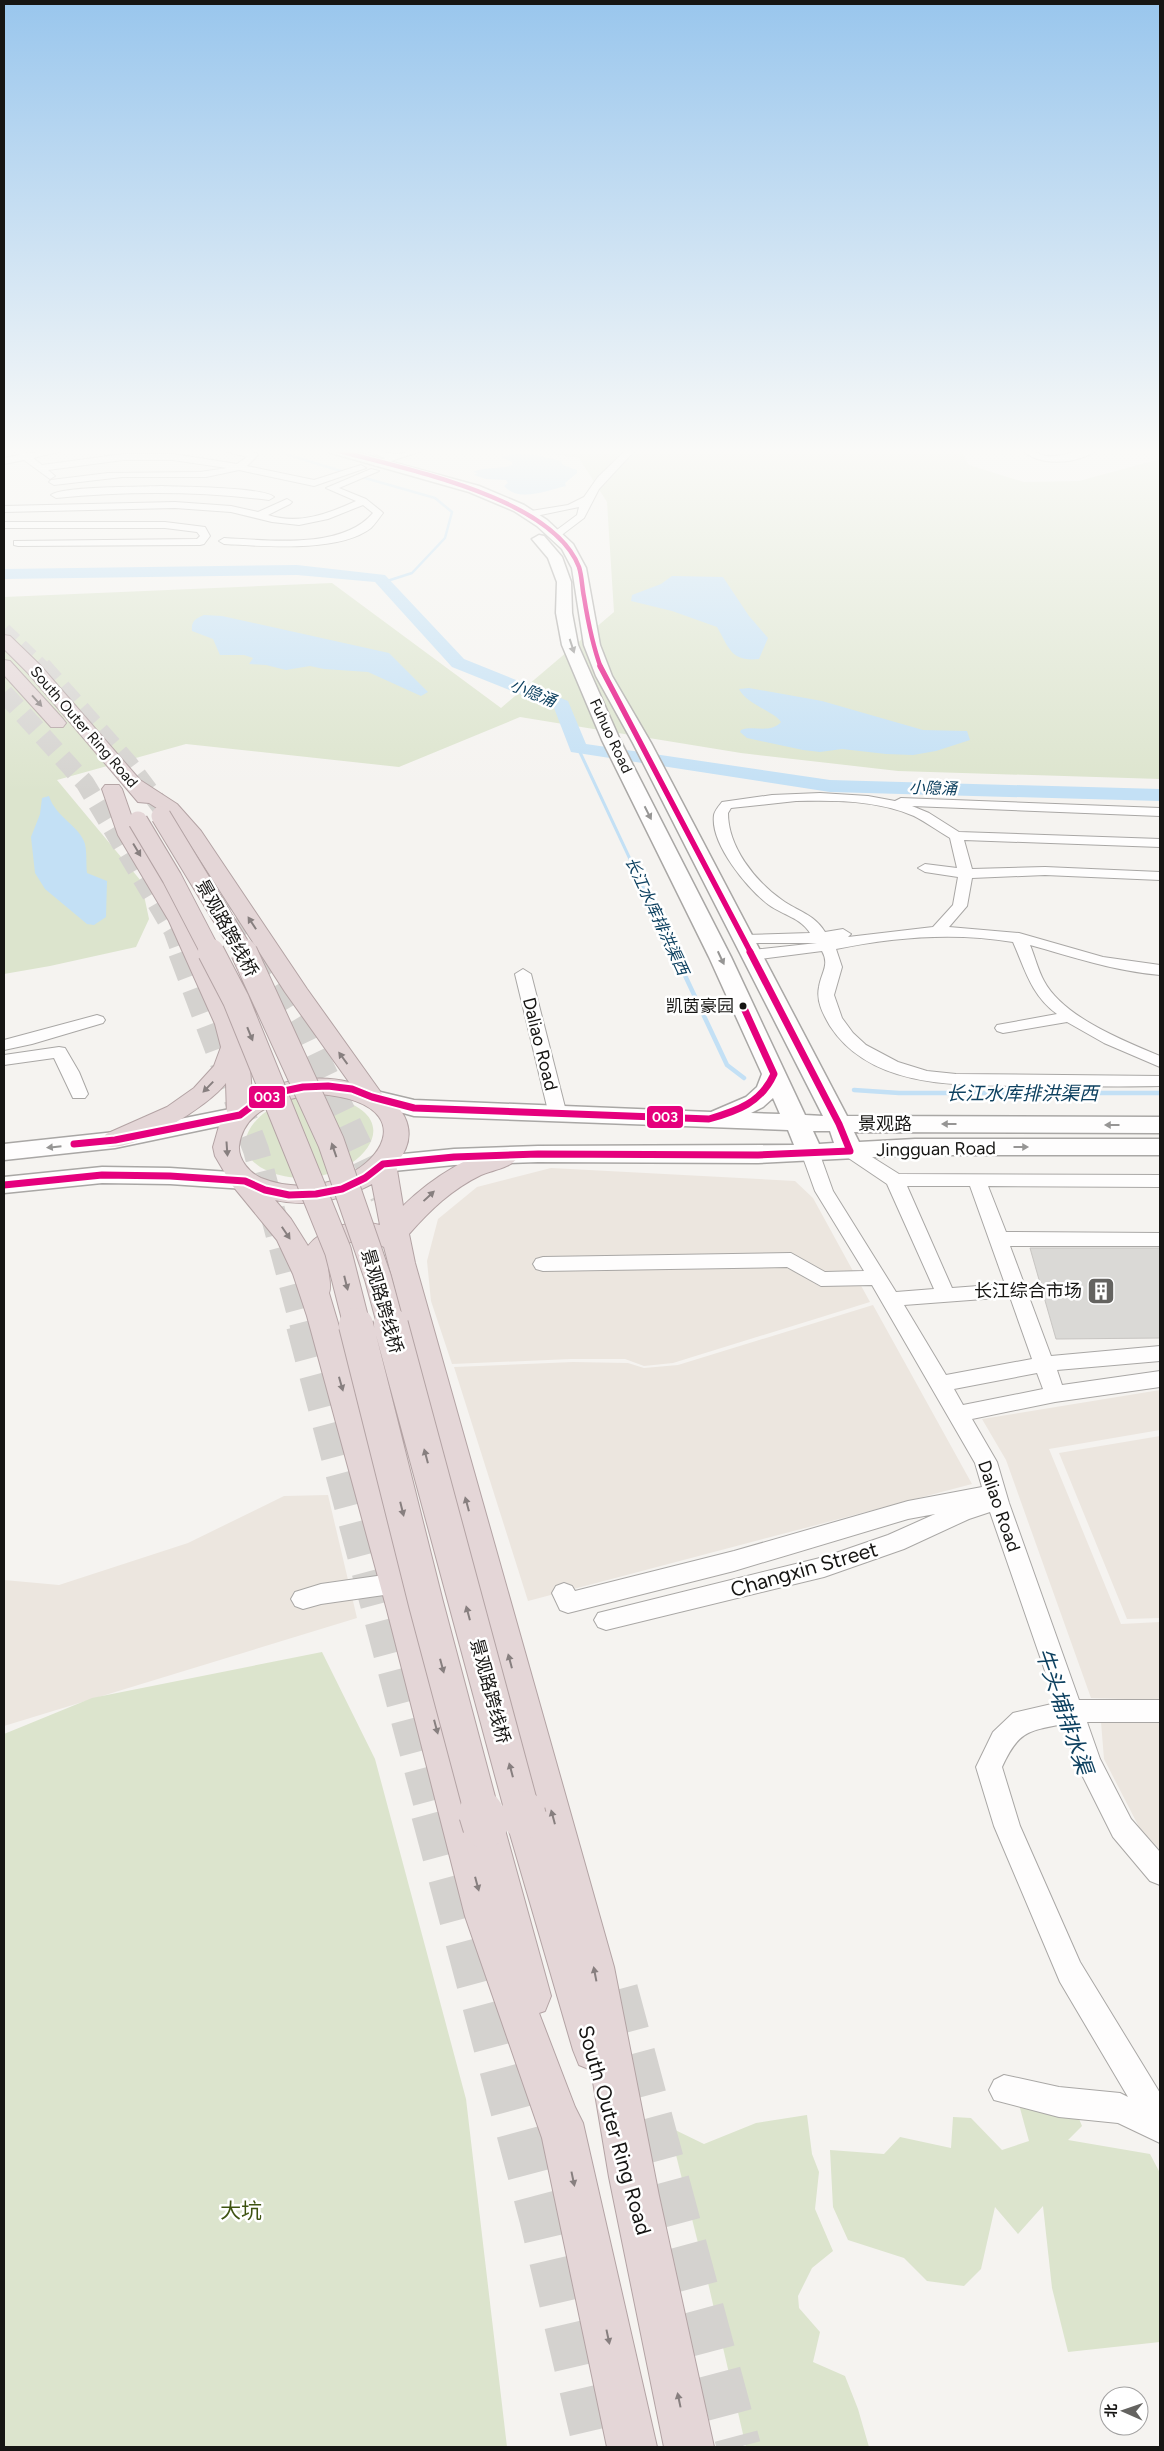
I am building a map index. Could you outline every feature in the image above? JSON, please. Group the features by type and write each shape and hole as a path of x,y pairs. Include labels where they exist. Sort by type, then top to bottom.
{"highway":[{"name":"South Outer Ring Road","path":"4,640 34,669 134,784 149,818"},
{"name":"South Outer Ring Road","path":"4,665 73,742"},
{"name":"South Outer Ring Road","path":"149,818 107,782 128,835 180,921 227,1024 233,1046"},
{"path":"134,784 170,808 194,835 297,992 372,1097 385,1108 394,1120 396,1134 394,1144 383,1164 365,1178 342,1189 316,1194 289,1195 273,1192 245,1181"},
{"name":"景观路跨线桥","path":"149,818 172,878 236,1000 338,1251 426,1604 504,1821"},
{"name":"景观路跨线桥","path":"149,818 239,941 331,1142 378,1278 504,1821"},
{"path":"233,1046 238,1067 240,1115"},
{"path":"115,1140 163,1120 197,1098 208,1089 225,1067 233,1046"},
{"path":"372,1097 344,1088 328,1086 303,1087 279,1092 257,1102 240,1115 228,1132 225,1150 231,1166 288,1235 317,1298 398,1583 487,1924 565,2140"},
{"path":"398,1247 436,1190 476,1166 504,1157"},
{"path":"383,1164 385,1189 398,1247 594,1967 637,2194"},
{"path":"317,1298 314,1267 318,1253 348,1232 376,1231 398,1247"},
{"name":"South Outer Ring Road","path":"504,1821 637,2194 689,2447"},
{"path":"504,1821 544,2048 632,2447"}],"street":[{"name":"Fuhuo Road","path":"557,563 564,582 564,613 570,645 612,740 720,957 810,1152"},
{"name":"Fuhuo Road","path":"577,563 579,568 592,645 604,676 642,743 839,1124 850,1151"},
{"path":"1160,812 885,802 850,798 756,799 727,805 721,813 722,832 758,888 777,904 802,916 815,926 823,942 834,957 835,968 826,995 830,1010 840,1029 876,1059 902,1070 965,1080 1160,1081"},
{"path":"885,802 915,812 956,836 1160,843"},
{"path":"956,836 966,874 960,906 965,919 965,930"},
{"path":"925,868 966,874 1045,871 1160,876"},
{"path":"938,930 960,906"},
{"path":"748,948 823,942 877,935 938,930 965,930 1019,938 1052,945 1084,957 1160,970"},
{"path":"1019,938 1029,957 1036,982 1053,1001 1071,1016 1122,1047 1160,1062"},
{"name":"Daliao Road","path":"523,974 558,1115"},
{"path":"1004,1028 1071,1016"},
{"path":"4,1044 26,1041 97,1020"},
{"path":"4,1060 59,1052 71,1072 79,1094"},
{"path":"709,1119 744,1109 765,1095 771,1085 774,1074"},
{"name":"景观路","path":"372,1097 414,1108 558,1115 839,1124 1160,1125"},
{"path":"4,1152 115,1140 240,1115"},
{"name":"Jingguan Road","path":"383,1164 454,1157 504,1157 538,1154 758,1154 915,1147 1160,1147"},
{"path":"850,1151 895,1180 1160,1182"},
{"name":"Daliao Road","path":"810,1152 824,1192 891,1299 986,1462 1066,1712 1122,1828 1160,1872"},
{"path":"4,1185 102,1175 170,1176 245,1181"},
{"path":"895,1180 946,1295"},
{"path":"977,1180 1043,1364 1056,1394"},
{"path":"998,1239 1160,1239"},
{"path":"543,1264 791,1260 821,1279 878,1278"},
{"path":"891,1299 1016,1290"},
{"path":"940,1384 1043,1364 1160,1353"},
{"path":"958,1414 1056,1394 1160,1379"},
{"path":"564,1592 568,1604 734,1561 908,1510 997,1498"},
{"name":"Changxin Street","path":"606,1620 824,1566 896,1542 997,1498"},
{"path":"303,1599 321,1594 398,1583"},
{"path":"1160,1711 1066,1712 1022,1721 1002,1740 989,1767 1008,1826 1070,1972 1160,2121"},
{"path":"1004,2090 1059,2102 1120,2108 1160,2128"}],"shaded area":[{"path":"551,1168 795,1181 813,1198 870,1302 673,1363 644,1366 625,1359 571,1359 452,1364 431,1301 427,1261 438,1219 477,1187"},
{"path":"873,1305 972,1484 528,1601 454,1367 573,1362 628,1363 644,1368 678,1365"},
{"path":"1160,1390 1160,1430 1049,1449 1121,1624 1160,1622 1160,1700 1091,1698 1006,1460 982,1419"},
{"path":"1160,1436 1160,1618 1127,1619 1059,1453"},
{"path":"328,1495 357,1618 4,1726 4,1580 59,1585 188,1543 284,1496"},
{"path":"1101,1722 1160,1722 1160,1850 1139,1827 1104,1759"}],"green space":[{"path":"611,563 1160,563 1160,779 898,771 741,753 520,717 399,767 186,744 57,780 141,881 149,919 136,947 4,974 4,597 332,583 501,708 614,612"},
{"path":"325,1096 356,1106 371,1121 373,1137 363,1153 346,1167 322,1176 295,1178 268,1171 255,1163 248,1154 245,1144 253,1124 262,1115 289,1100"},
{"name":"大坑","path":"322,1652 375,1759 466,2099 507,2447 4,2447 4,1734 92,1698"},
{"path":"1018,2101 1077,2114 1082,2126 1068,2140 1150,2154 1160,2173 1160,2342 1068,2352 1052,2288 1043,2206 1018,2234 995,2207 981,2269 964,2286 927,2281 904,2258 848,2240 833,2207 830,2150 884,2154 900,2137 951,2148 953,2117 971,2118 1002,2150 1029,2141"},
{"path":"807,2115 812,2154 819,2172 815,2209 833,2251 812,2268 798,2296 799,2308 820,2332 813,2362 845,2376 858,2409 869,2447 746,2447 669,2127 704,2144 756,2123"}],"water":[{"path":"672,576 723,577 749,616 768,638 759,659 737,656 728,647 717,627 672,611 631,601 632,595 661,584"},
{"path":"204,615 222,616 389,653 428,692 421,696 368,672 324,669 310,666 286,670 266,665 249,664 253,658 244,655 220,655 213,639 192,631 194,621"},
{"path":"749,688 822,701 923,730 967,731 970,740 936,751 913,755 842,749 820,752 747,738 740,732 741,730 772,728 781,722 778,718 748,699 739,689"},
{"path":"49,796 52,804 78,832 85,844 87,873 107,881 106,917 94,925 87,924 45,889 35,873 31,837 40,814 42,798"}],"building":[{"name":"长江综合市场","path":"1030,1248 1160,1248 1160,1338 1056,1339"}],"waterway":[{"path":"384,582 412,573 421,563"},
{"name":"小隐涌","path":"4,574 297,570 380,578 458,663 562,705 578,748 830,786 1160,795"},
{"name":"长江水库排洪渠西","path":"578,748 674,953"},
{"name":"长江水库排洪渠西","path":"674,952 727,1065 744,1078"},
{"name":"长江水库排洪渠西","path":"854,1090 899,1093 1160,1093"}],"tunnel":[{"path":"4,630 43,668"},
{"path":"42,666 128,763 197,855 257,953"},
{"path":"4,693 85,783 173,931 181,953"},
{"path":"181,952 256,1150 303,1326"},
{"path":"256,952 303,1029 383,1196"},
{"path":"303,1325 433,1814"},
{"path":"433,1813 541,2217 595,2447"},
{"path":"616,1990 739,2447"}],"transit line":[{"name":"003","path":"4,1185 102,1175 170,1176 245,1181 265,1190 289,1195 316,1194 342,1189 365,1178 383,1164 454,1157 538,1154 758,1155 850,1151 839,1124 642,743 604,676 592,645 579,568 577,563"},
{"name":"003","path":"74,1144 115,1140 240,1115 257,1102 279,1092 303,1087 328,1086 352,1089 372,1097 414,1108 709,1119 748,1105 764,1093 774,1074 743,1006"}],"place":[{"name":"凯茵豪园","path":"743,1006"},
{"name":"长江综合市场","path":"1101,1291"}],"water label":[{"name":"牛头埔排水渠","path":"1064,1711"}]}
